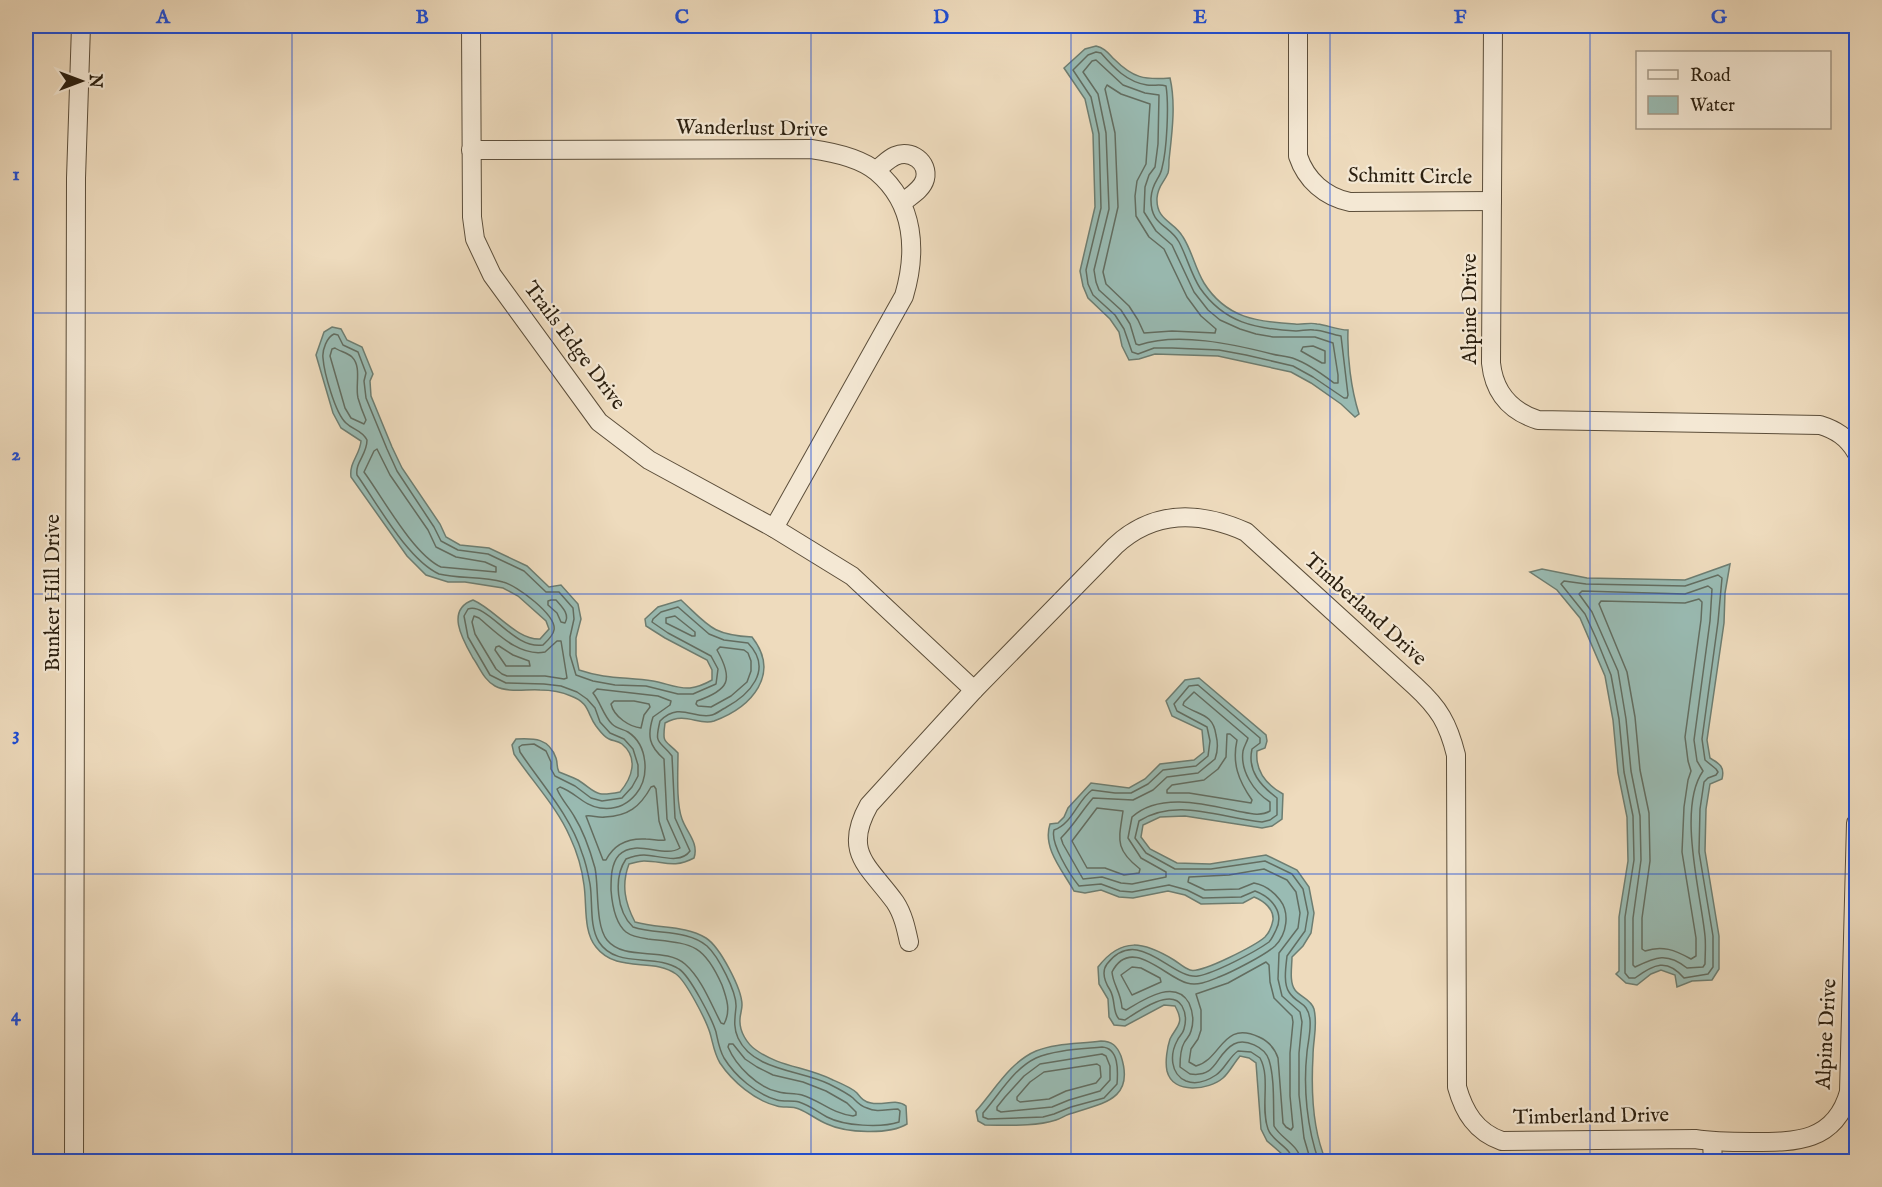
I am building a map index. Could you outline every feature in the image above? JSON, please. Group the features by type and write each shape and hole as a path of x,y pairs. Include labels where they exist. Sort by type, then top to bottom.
{"street":[{"name":"Bunker Hill Drive","path":"74,1161 76,190 81,26"},
{"name":"Trails Edge Drive","path":"471,26 472,217 476,239 492,275 599,422 649,460 774,528 852,576 974,690"},
{"name":"Schmitt Circle","path":"1298,26 1298,156 1301,166 1322,191 1331,197 1350,202 1492,201"},
{"name":"Alpine Drive","path":"1493,26 1492,373 1503,398 1527,416 1548,420 1808,423 1834,429 1850,441 1857,452"},
{"name":"Wanderlust Drive","path":"471,150 812,149 833,152 876,170 892,187 902,203 910,229 911,274 904,296 774,528"},
{"path":"876,170 894,156 902,154 913,155 922,161 926,171 920,189 902,203"},
{"name":"Timberland Drive","path":"909,942 904,921 896,904 864,864 859,849 862,818 869,805 974,690 1128,534 1143,525 1164,519 1197,519 1228,524 1246,532 1432,702 1444,718 1452,736 1456,755 1457,1087 1467,1114 1490,1137 1502,1141 1695,1138 1715,1142"},
{"name":"Alpine Drive","path":"1715,1142 1801,1140 1820,1132 1832,1122 1846,1102 1849,1092 1857,823"},
{"path":"1713,1161 1715,1142"}],"water":[{"path":"1096,46 1104,49 1133,74 1153,79 1170,78 1173,108 1169,168 1159,190 1157,206 1162,216 1183,237 1204,283 1222,304 1243,316 1268,322 1314,323 1348,330 1350,372 1359,414 1355,417 1341,404 1291,372 1218,356 1155,354 1129,360 1122,346 1119,332 1110,319 1088,298 1080,271 1095,207 1093,134 1085,99 1064,68 1085,49"},
{"path":"332,327 341,329 347,340 362,347 373,374 370,381 371,396 392,447 402,468 440,524 446,537 460,545 489,548 527,566 549,587 561,585 578,604 581,619 576,638 576,655 579,670 685,688 699,686 712,680 712,670 707,660 646,626 645,619 658,607 681,600 712,628 728,634 752,637 764,664 763,676 758,688 750,698 728,715 714,721 703,722 679,718 665,723 664,738 678,753 680,812 694,843 695,853 694,858 680,863 644,861 629,864 625,879 625,894 629,908 635,922 689,931 712,943 724,959 738,989 742,1005 741,1028 744,1037 753,1047 774,1060 842,1084 855,1091 866,1102 876,1104 894,1102 906,1106 907,1124 890,1130 856,1131 827,1124 799,1109 777,1106 760,1100 731,1077 720,1063 700,1010 685,984 676,974 657,966 614,960 596,947 587,926 583,879 573,843 558,815 514,754 512,745 516,739 535,739 545,743 553,751 559,772 601,794 620,792 628,781 632,768 631,755 622,744 602,734 585,705 577,699 552,691 500,688 491,683 482,673 465,643 459,626 460,611 465,605 473,600 490,610 514,630 531,638 540,639 549,629 546,621 518,596 503,588 465,582 448,582 426,575 407,556 351,477 361,441 341,428 333,413 316,355 324,332"},
{"path":"1730,564 1707,740 1710,758 1719,764 1723,772 1722,779 1710,784 1706,809 1705,851 1719,936 1719,969 1712,980 1692,981 1677,987 1675,975 1661,970 1651,974 1637,985 1626,983 1616,974 1619,971 1619,917 1628,861 1627,817 1618,773 1613,720 1605,676 1580,618 1557,590 1530,572 1542,569 1587,578 1685,580"},
{"path":"1199,678 1266,735 1265,748 1257,751 1258,765 1267,782 1283,794 1282,819 1272,826 1262,828 1185,816 1160,817 1143,825 1141,837 1150,849 1177,863 1210,864 1266,855 1297,870 1309,887 1314,913 1311,933 1292,957 1291,978 1295,990 1314,1009 1316,1021 1312,1069 1314,1110 1321,1149 1326,1161 1290,1161 1267,1141 1261,1129 1256,1063 1240,1056 1225,1076 1217,1082 1192,1088 1176,1084 1167,1071 1166,1063 1170,1039 1180,1021 1175,1006 1164,1005 1125,1026 1114,1025 1109,1017 1108,999 1099,984 1098,967 1116,950 1125,946 1134,945 1153,949 1190,970 1205,968 1228,958 1260,941 1266,935 1273,920 1268,906 1254,897 1243,903 1201,904 1185,895 1168,891 1133,898 1119,897 1101,890 1085,893 1074,891 1051,850 1048,833 1050,824 1058,823 1064,817 1068,808 1091,783 1129,788 1145,779 1160,764 1194,760 1204,752 1202,730 1172,716 1166,701 1185,680"},
{"path":"1101,1041 1114,1045 1121,1056 1124,1082 1114,1097 1096,1106 1039,1124 985,1125 978,1121 976,1111 1010,1070 1027,1056 1051,1046"}]}
